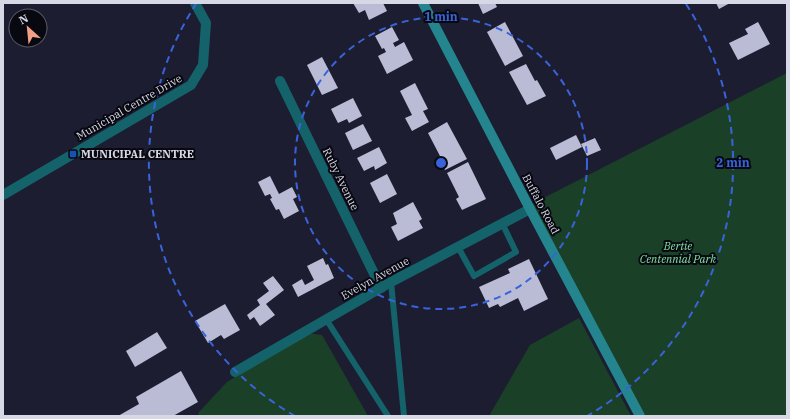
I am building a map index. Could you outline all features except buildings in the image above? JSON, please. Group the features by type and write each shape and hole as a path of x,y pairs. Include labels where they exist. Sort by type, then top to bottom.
{"street":[{"name":"Municipal Centre Drive","path":"3,195 191,85 203,65 206,23 195,3"},
{"name":"Buffalo Road","path":"423,3 640,416"},
{"name":"Ruby Avenue","path":"280,81 381,288"},
{"name":"Evelyn Avenue","path":"235,372 391,282 530,209"}],"lane":[{"path":"458,247 474,276 516,252 502,224"},
{"path":"391,282 404,416"},
{"path":"326,319 388,416"}],"green space":[{"name":"Bertie Centennial Park","path":"787,73 787,416 641,416 530,205"},
{"path":"579,318 631,416 489,416 530,345"},
{"path":"306,333 322,335 368,416 198,416 199,412 227,382"}],"place":[{"name":"MUNICIPAL CENTRE","path":"73,154"}]}
